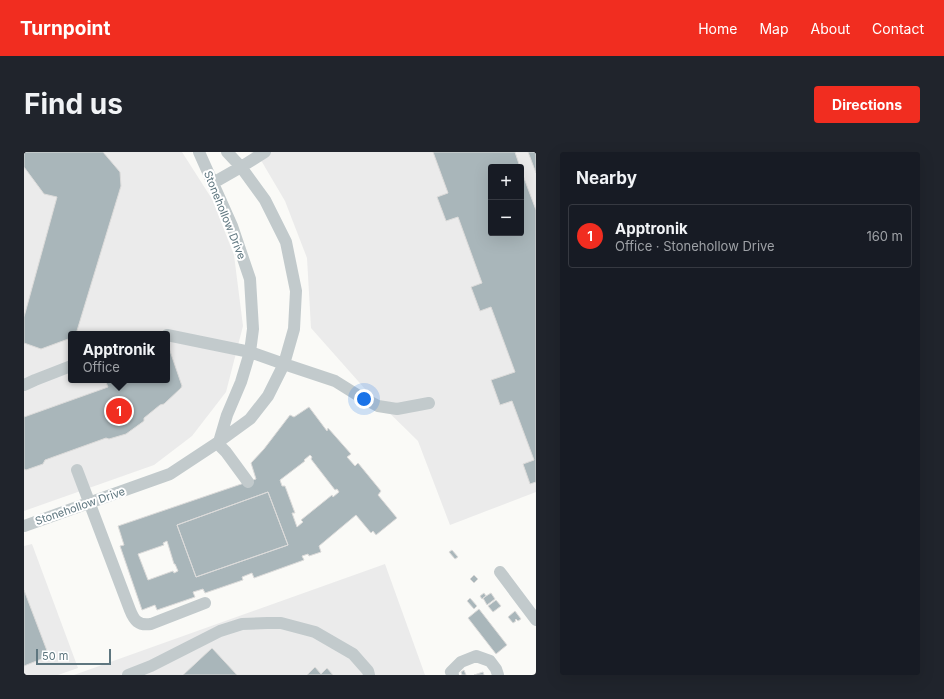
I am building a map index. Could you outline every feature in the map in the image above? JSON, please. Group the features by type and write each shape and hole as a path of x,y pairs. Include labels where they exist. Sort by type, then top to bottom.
{"street":[{"name":"Stonehollow Drive","path":"199,152 232,226 250,279 253,330 250,352 241,382 227,415 218,442"},
{"name":"Stonehollow Drive","path":"24,526 170,474 250,419 268,396 284,364 294,329 295,284 286,242 265,200 241,167 227,152"},
{"path":"213,183 265,152"},
{"path":"170,336 250,352 335,381 378,406 397,409 428,403"},
{"path":"24,385 68,367"},
{"path":"218,442 248,482"},
{"path":"78,470 130,610 136,621 142,624 151,624 205,603"},
{"path":"500,572 536,620"},
{"path":"128,675 152,666 220,631 242,624 267,623 281,624 315,632 353,654 369,675"},
{"path":"453,675 452,672 461,662 476,656 490,661 496,669 498,675"}],"shaded area":[{"path":"24,152 182,152 212,199 234,255 243,326 226,392 192,436 154,465 24,511"},
{"path":"251,152 536,152 536,492 450,525 418,441 366,390 311,328 307,258 285,201 262,162"},
{"path":"32,544 78,668 58,675 24,675 24,546"},
{"path":"385,564 425,675 74,675"}],"building":[{"path":"24,152 103,152 120,172 121,186 77,331 68,331 68,339 41,349 24,343 24,317 57,197 44,194 24,167"},
{"path":"433,152 515,152 519,164 488,164 488,236 524,236 524,178 536,210 536,482 530,484 523,464 534,460 512,401 500,405 491,380 515,372 491,307 480,311 471,287 482,283 458,217 446,221 437,197 448,193"},
{"path":"528,152 536,152 536,173"},
{"path":"170,351 182,386 164,404 160,405 144,418 144,421 126,434 109,439 106,438 45,460 43,464 26,470 24,469 24,417 108,387 106,383 170,383"},
{"path":"309,407 327,431 328,428 351,454 347,457 355,466 358,463 381,491 378,495 397,518 376,535 373,531 371,533 356,515 319,546 321,552 309,556 308,554 302,556 304,560 254,578 252,573 242,577 243,580 205,593 203,589 193,592 195,597 157,610 155,605 142,610 120,546 124,545 118,526 256,479 251,463 264,449 290,415 294,417","holes":["310,455 312,457 311,459 335,490 337,489 339,492 333,497 332,495 301,520 303,522 297,527 292,513 295,513 285,486 282,486 280,480 305,461 304,460","268,492 288,545 196,577 177,525","167,541 174,564 178,571 174,573 173,571 148,580 138,554 164,545 163,543"]},
{"path":"268,492 288,545 196,577 177,525"},
{"path":"452,550 458,557 455,559 449,552"},
{"path":"474,575 478,579 474,583 470,579"},
{"path":"24,590 49,656 24,666"},
{"path":"484,593 486,596 482,599 480,596"},
{"path":"491,593 495,599 487,605 483,598"},
{"path":"470,598 477,606 474,609 467,601"},
{"path":"496,600 501,606 493,612 488,606"},
{"path":"479,609 507,645 496,654 468,618"},
{"path":"515,611 521,619 518,621 516,619 513,623 508,617"},
{"path":"212,648 237,675 183,675"},
{"path":"315,667 321,674 327,668 333,675 307,675"},
{"path":"464,670 466,675 462,675 461,672"},
{"path":"483,672 484,675 474,675"}],"place":[{"name":"Apptronik","path":"119,411"}]}
